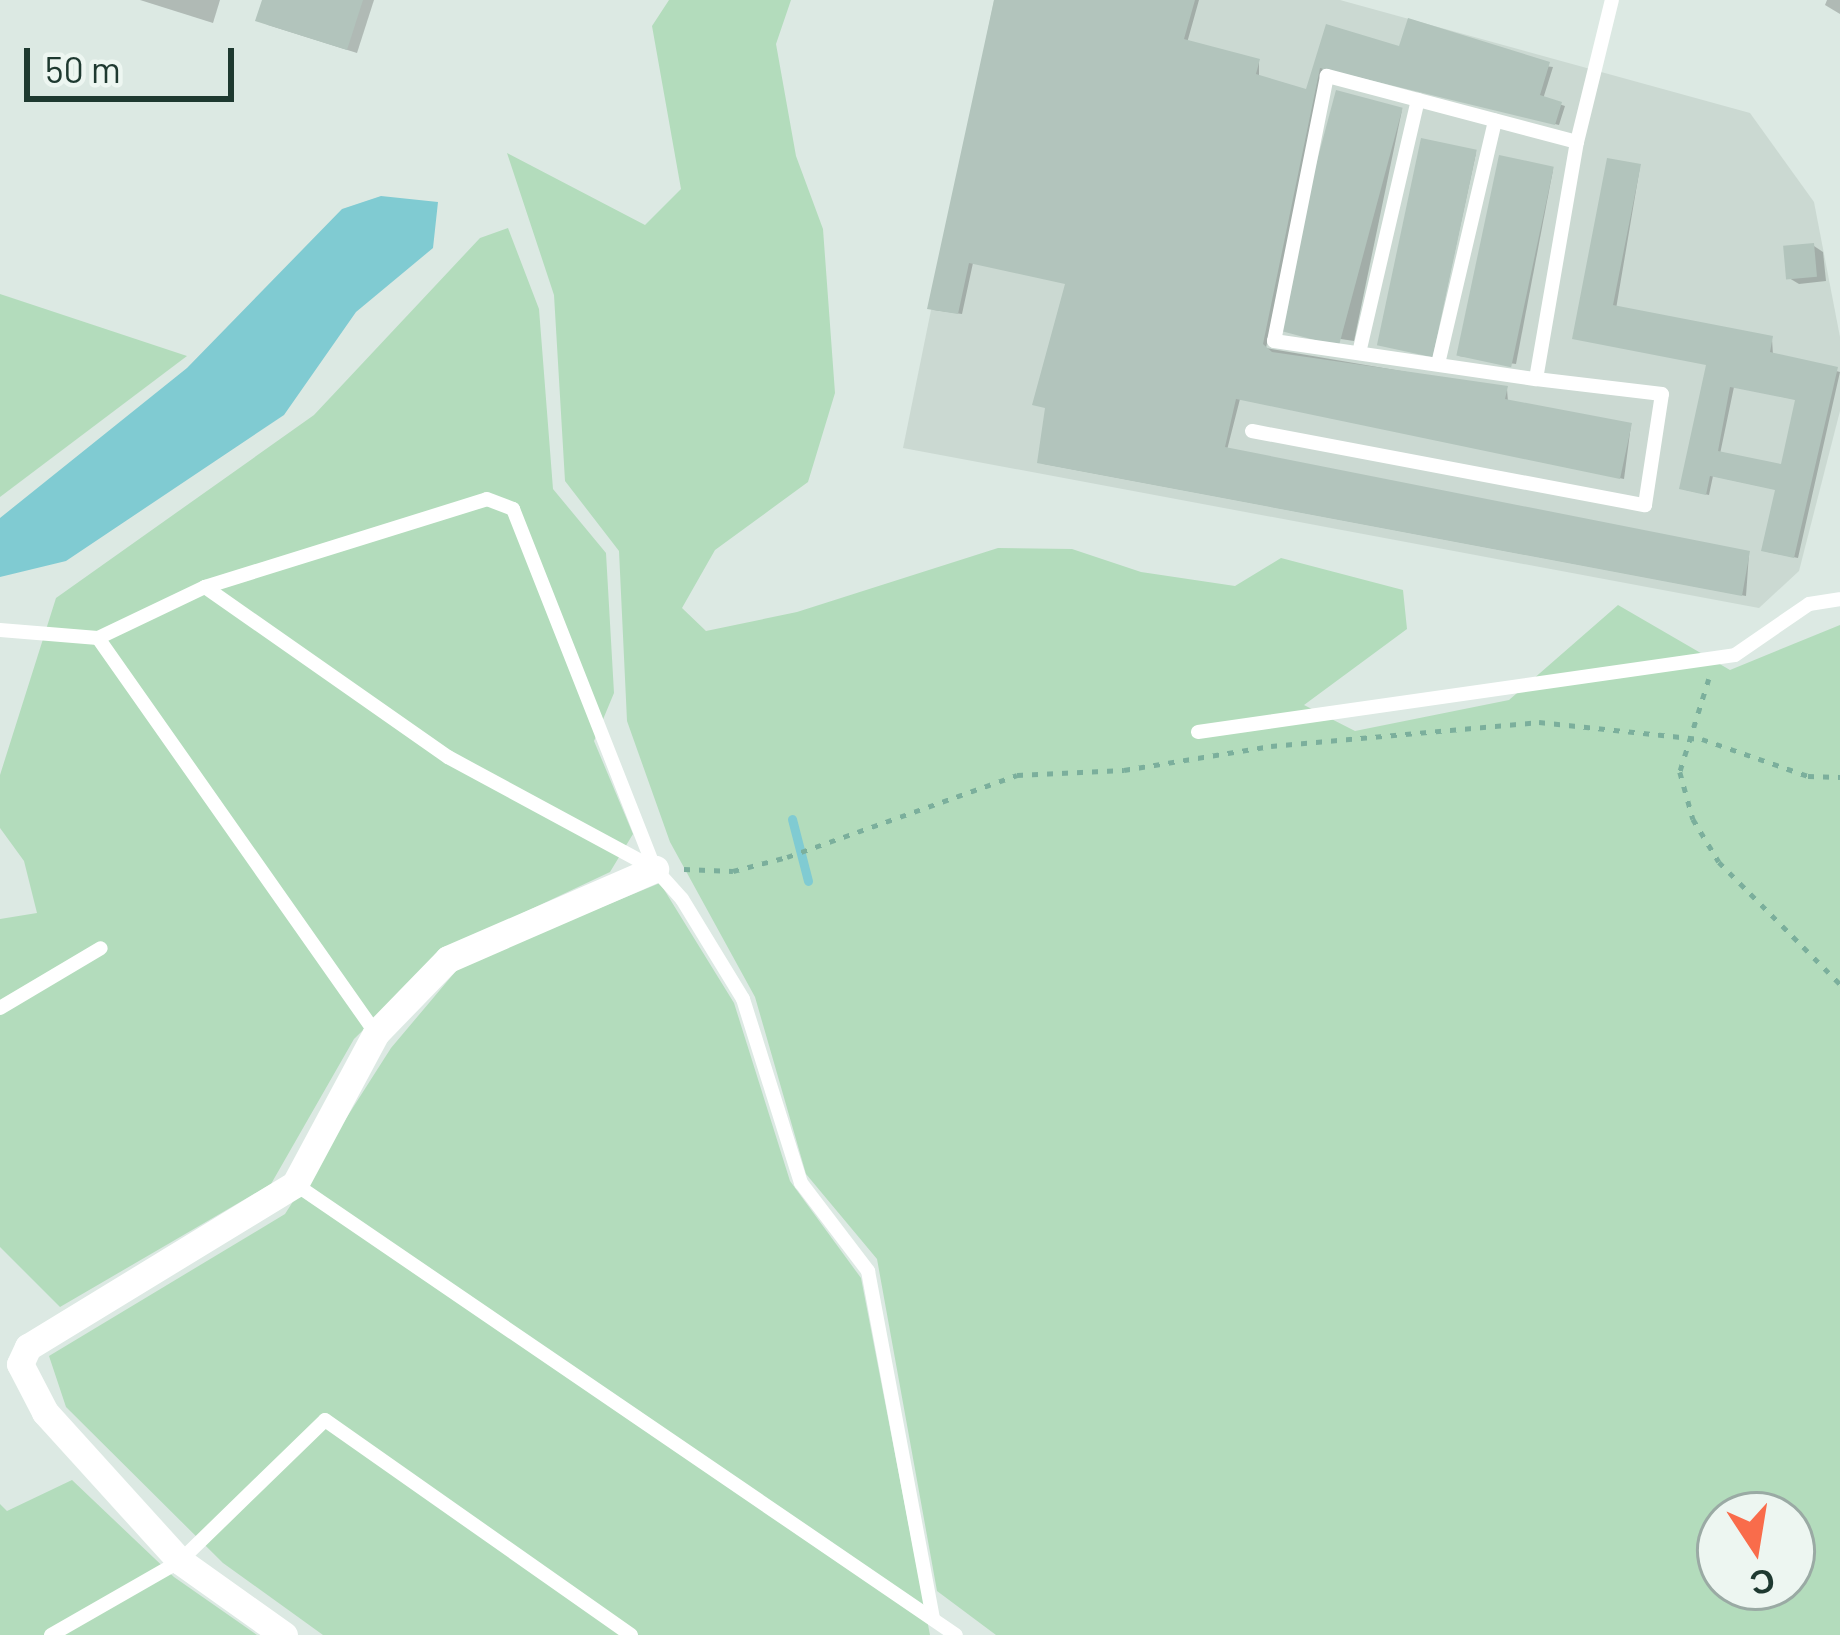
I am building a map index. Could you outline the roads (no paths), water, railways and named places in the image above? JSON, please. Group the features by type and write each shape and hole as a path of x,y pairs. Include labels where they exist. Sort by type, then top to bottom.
{"street":[{"path":"284,1635 180,1561 45,1412 20,1364 28,1347 295,1184 376,1033 448,958 655,868"}],"lane":[{"path":"1536,379 1576,142 1612,0"},
{"path":"1252,431 1645,505 1662,394 1274,341 1327,76 1576,142"},
{"path":"1359,352 1418,100"},
{"path":"1438,364 1495,121"},
{"path":"0,630 98,638 205,586 487,499 513,508 655,868 743,999 801,1183 868,1271 933,1619"},
{"path":"205,586 448,757 655,868"},
{"path":"1198,732 1735,655 1809,604 1840,599"},
{"path":"98,638 376,1033"},
{"path":"0,1008 100,948"},
{"path":"295,1184 956,1635"},
{"path":"51,1635 180,1561 325,1420 631,1635"}],"water":[{"path":"381,196 438,202 433,248 356,312 284,415 66,561 0,577 0,518 187,368 342,209"}],"waterway":[{"path":"792,819 808,881"}]}
